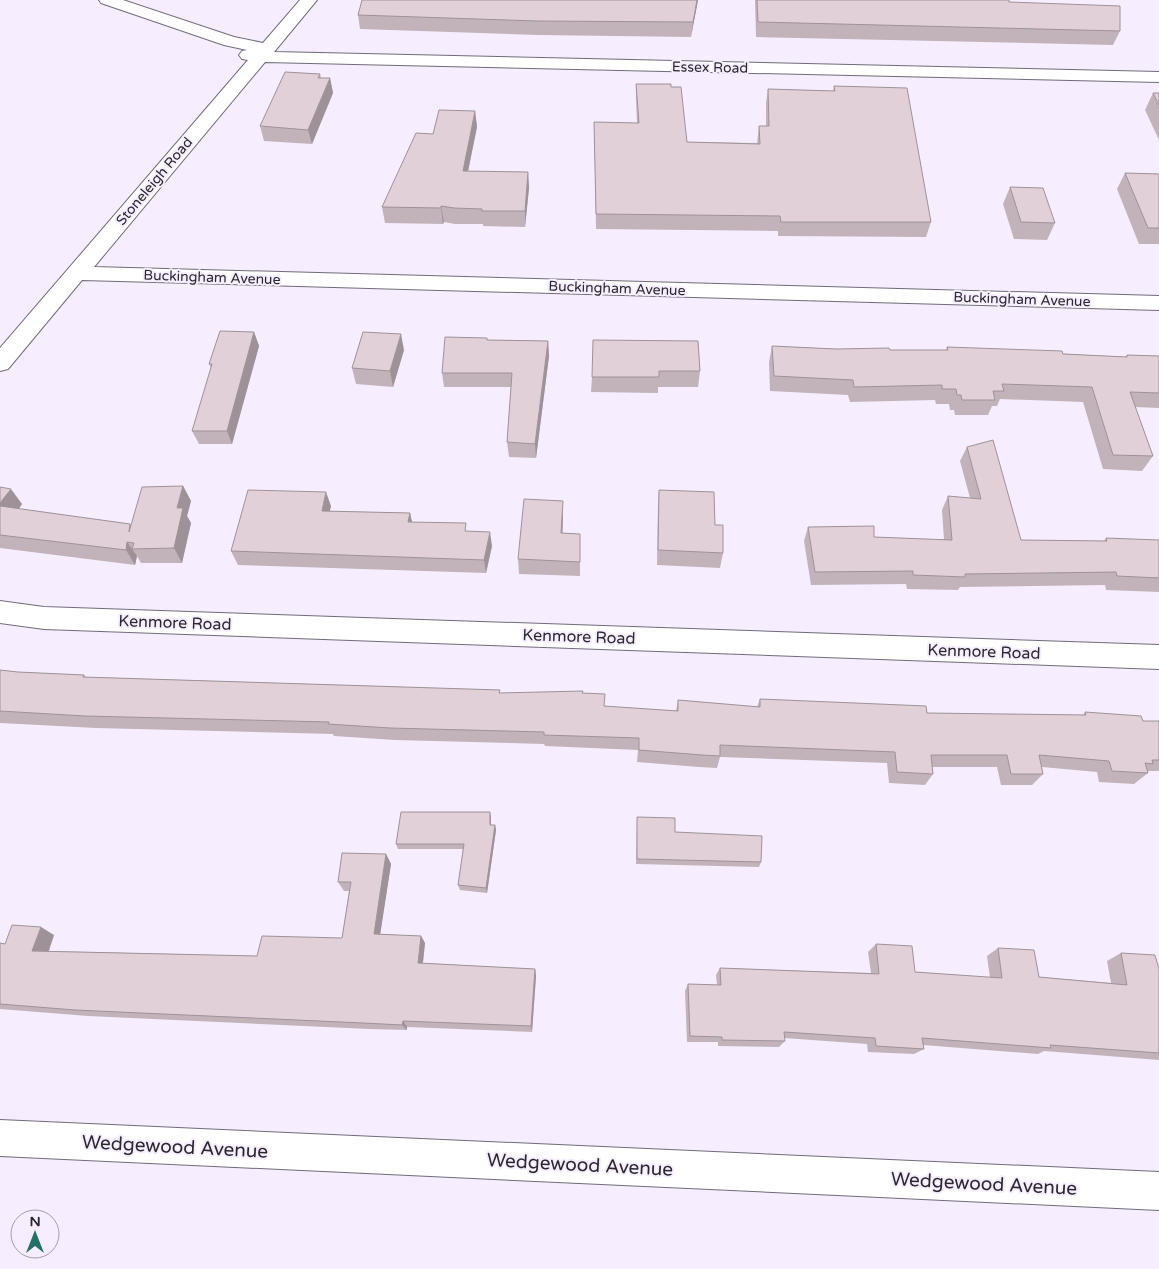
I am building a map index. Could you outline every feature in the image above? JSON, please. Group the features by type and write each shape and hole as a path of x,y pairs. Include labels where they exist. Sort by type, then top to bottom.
{"street":[{"name":"Essex Road","path":"107,0 230,41 258,54 1159,77"},
{"name":"Stoneleigh Road","path":"0,363 258,54 309,0"},
{"name":"Buckingham Avenue","path":"76,274 1159,303"},
{"name":"Kenmore Road","path":"0,612 44,618 1159,657"},
{"name":"Wedgewood Avenue","path":"0,1138 1159,1191"}],"building":[{"path":"362,0 697,0 693,22 537,21 358,15"},
{"path":"757,0 1009,0 1009,2 1120,6 1120,31 758,22"},
{"path":"285,72 320,74 318,78 330,78 308,130 260,126"},
{"path":"636,84 671,84 671,87 681,87 687,142 760,144 759,126 769,126 768,89 835,91 834,86 907,88 931,222 781,222 780,216 596,214 594,122 639,123"},
{"path":"1153,93 1159,93 1159,105"},
{"path":"439,110 475,111 463,171 528,172 525,211 482,211 482,209 441,206 441,208 382,207 416,133 433,134"},
{"path":"1125,173 1159,174 1159,228 1148,228"},
{"path":"1010,187 1043,188 1055,223 1021,222"},
{"path":"220,331 254,332 227,431 192,431 212,364 209,364"},
{"path":"363,332 401,334 390,371 352,368"},
{"path":"445,337 548,341 535,444 507,442 512,373 442,373"},
{"path":"593,340 698,341 700,371 659,371 659,377 592,377"},
{"path":"772,346 836,349 889,348 890,350 948,350 947,347 1062,351 1063,354 1127,357 1127,355 1159,356 1159,393 1130,392 1153,456 1113,455 1092,387 1002,384 1004,391 993,391 995,400 962,400 961,395 957,395 956,389 942,389 942,385 854,387 853,380 774,376"},
{"path":"993,440 1021,540 1107,541 1106,538 1159,540 1159,578 1117,576 1116,572 965,574 965,577 913,575 913,571 815,572 808,527 874,526 874,537 952,540 948,496 981,499 967,447"},
{"path":"183,486 177,508 183,508 174,548 132,549 134,543 127,542 126,550 0,535 0,506 130,524 129,532 142,487"},
{"path":"0,487 11,489 0,503"},
{"path":"248,490 326,492 322,511 410,513 408,522 466,523 465,531 490,532 484,560 231,551"},
{"path":"659,490 714,492 715,525 723,525 723,553 658,550"},
{"path":"524,499 563,501 561,533 580,534 580,562 518,559"},
{"path":"0,670 84,675 83,677 500,690 499,693 583,691 582,693 605,694 604,706 678,711 678,700 760,707 760,699 926,706 927,713 1086,715 1085,712 1141,716 1143,721 1159,721 1159,760 1152,760 1153,764 1145,763 1148,773 1112,771 1109,761 1039,755 1043,774 1011,774 1007,755 931,755 933,774 897,772 895,752 720,745 720,756 639,750 639,738 544,735 544,732 390,728 328,724 329,722 85,716 0,711"},
{"path":"401,812 490,812 490,825 495,825 486,888 458,885 464,844 396,844"},
{"path":"637,817 675,818 675,832 762,836 761,862 637,859"},
{"path":"342,853 386,854 374,934 421,936 418,963 535,969 531,1026 403,1021 402,1025 75,1010 0,1004 0,943 5,944 12,925 41,927 32,951 257,956 262,936 342,938 351,882 338,882"},
{"path":"876,944 912,946 915,972 1002,978 998,948 1034,950 1039,977 1127,985 1121,953 1155,955 1159,969 1159,1053 1050,1045 1051,1048 922,1038 924,1049 876,1046 875,1038 784,1032 785,1041 722,1040 722,1037 690,1036 688,984 721,985 720,968 879,974"}]}
